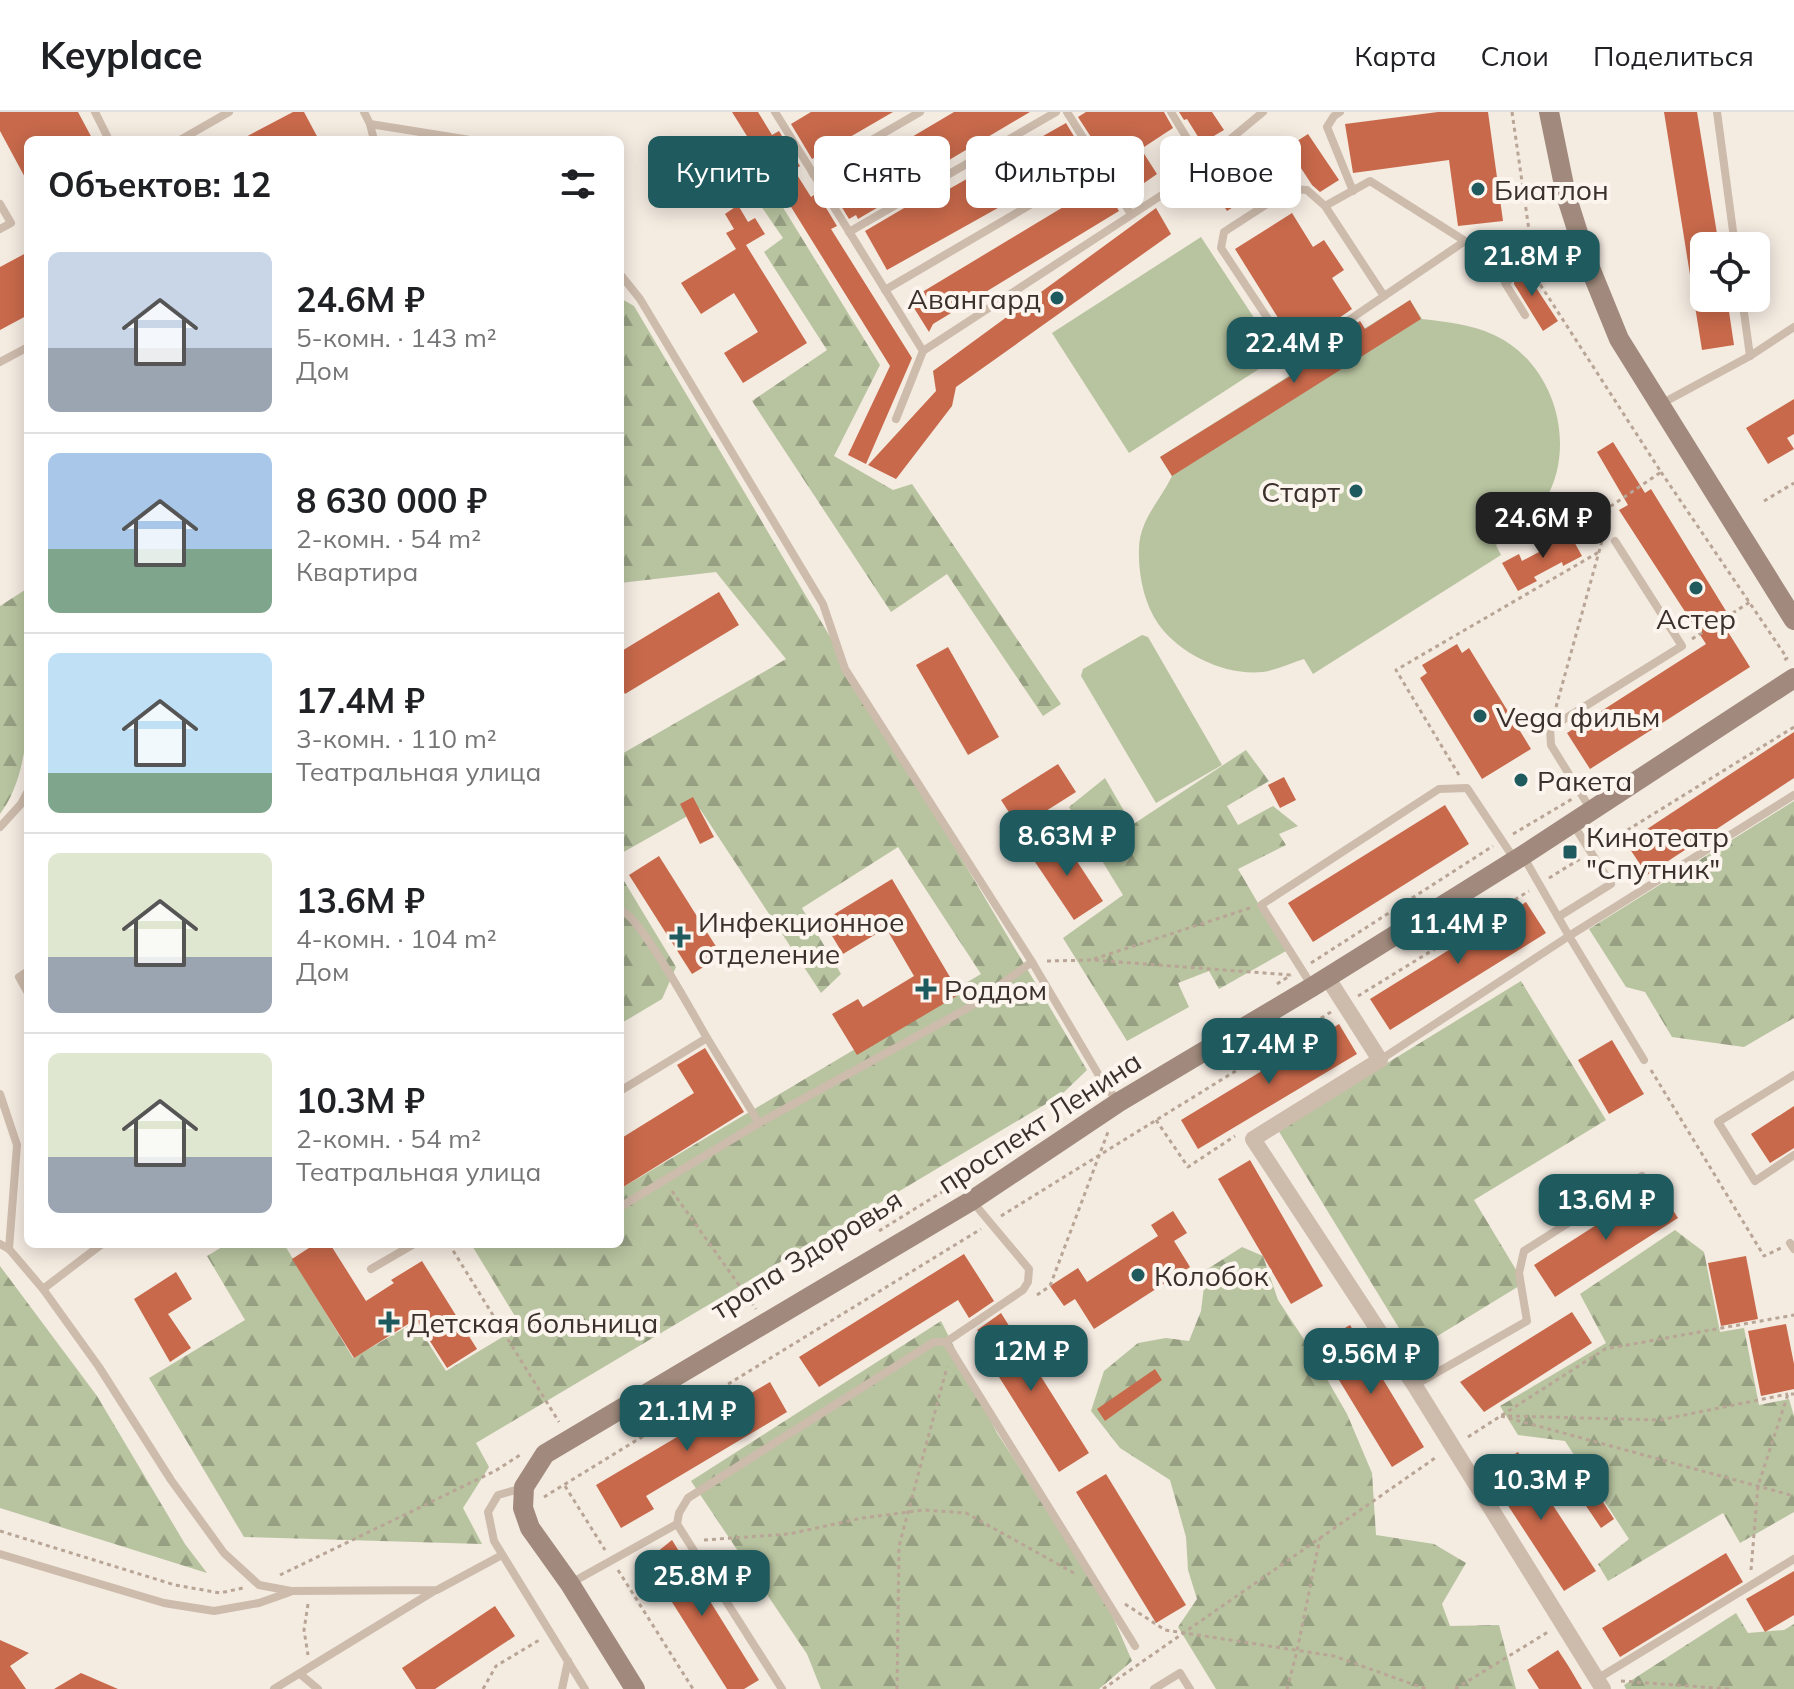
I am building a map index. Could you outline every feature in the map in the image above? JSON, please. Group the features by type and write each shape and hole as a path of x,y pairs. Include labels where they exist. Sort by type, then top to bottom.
{"street":[{"path":"1549,112 1566,195 1619,339 1794,620"},
{"name":"проспект Ленина","path":"523,1498 545,1454 971,1201 1119,1102 1519,858 1573,823 1586,802 1786,672"},
{"path":"1319,982 1345,1004 1380,1060 1253,1139 1415,1386 1600,1684"},
{"path":"523,1498 530,1528 570,1584 635,1689"}],"lane":[{"path":"95,112 107,136"},
{"path":"187,136 229,112"},
{"path":"364,112 373,136"},
{"path":"813,174 920,112"},
{"path":"849,232 1056,112"},
{"path":"1067,112 1082,136"},
{"path":"1171,112 1186,136"},
{"path":"1234,136 1263,112"},
{"path":"1340,112 1327,127 1353,191"},
{"path":"1717,112 1733,232"},
{"path":"779,113 813,174 923,351"},
{"path":"370,124 445,136"},
{"path":"1325,206 1370,181 1465,241 1302,352 1290,352 1221,248 1224,232 1290,189 1307,190 1325,206 1384,296"},
{"path":"896,419 923,351 1160,196"},
{"path":"0,204 11,223 0,229"},
{"path":"885,290 1025,208"},
{"path":"1127,208 1131,214"},
{"path":"1525,271 1580,238"},
{"path":"624,279 640,299 823,604 845,669 1032,962 1107,1089 1119,1102"},
{"path":"1509,280 1505,283 1525,315"},
{"path":"1744,312 1750,356"},
{"path":"1658,405 1750,356 1794,327"},
{"path":"0,362 24,349"},
{"path":"1586,802 1551,745 1550,728 1682,646 1615,541"},
{"path":"1319,982 1301,969 1261,905 1439,789 1467,788 1539,884 1644,1060"},
{"path":"1380,1060 1569,936 1794,795"},
{"path":"0,827 24,798"},
{"path":"1558,917 1611,884 1573,823"},
{"path":"624,911 647,936 759,1123"},
{"path":"624,1205 759,1123 968,1008 1032,962"},
{"path":"624,1089 707,1038"},
{"path":"1794,1075 1718,1122 1755,1181 1794,1155"},
{"path":"0,1094 17,1145 4,1246 43,1289 99,1367 171,1480 224,1553 259,1585 291,1591 437,1590"},
{"path":"1415,1386 1527,1321 1519,1273 1524,1251 1642,1176"},
{"path":"782,1689 677,1524 679,1513 688,1498 934,1342 946,1342 1023,1290 1028,1282 1029,1269 971,1201"},
{"path":"43,1289 97,1248"},
{"path":"371,1269 407,1248"},
{"path":"946,1342 1135,1646"},
{"path":"523,1498 498,1495 488,1512 494,1541 585,1689"},
{"path":"570,1584 677,1524"},
{"path":"0,1554 164,1603 214,1611 259,1603 291,1591"},
{"path":"274,1689 437,1590 502,1555"},
{"path":"1600,1684 1794,1559"},
{"path":"562,1689 568,1661"},
{"path":"1154,1689 1180,1673 1190,1689"},
{"path":"300,1674 318,1689"}],"path":[{"path":"1512,112 1536,279 1787,658 1786,672"},
{"path":"1550,728 1611,506 1661,472"},
{"path":"1764,501 1794,483"},
{"path":"1467,788 1396,670 1599,552"},
{"path":"1682,646 1750,602"},
{"path":"523,1498 565,1486 1794,727"},
{"path":"1278,983 1503,840 1586,802"},
{"path":"1092,960 1261,905"},
{"path":"1032,962 1092,960 1291,975"},
{"path":"1644,1060 1764,1256 1792,1246"},
{"name":"тропа Здоровья","path":"877,1233 1026,1139"},
{"path":"664,1180 756,1309"},
{"path":"451,1248 563,1429"},
{"path":"1103,1689 1452,1446 1605,1349 1794,1315"},
{"path":"1750,1586 1758,1486 1788,1394"},
{"path":"1500,1416 1660,1420 1794,1394"},
{"path":"1500,1416 1794,1496"},
{"path":"0,1531 175,1585 220,1593 259,1585 495,1471 522,1454"},
{"path":"565,1486 693,1689"},
{"path":"688,1541 789,1534 862,1518 924,1510 966,1513 1098,1585"},
{"path":"1287,1689 1320,1538"},
{"path":"309,1591 304,1630 311,1667"},
{"path":"1122,1603 1165,1630 1334,1656 1426,1689"},
{"path":"1455,1689 1562,1623"},
{"path":"483,1689 496,1666 551,1633"},
{"path":"1600,1684 1729,1689"}],"green space":[{"path":"762,208 783,208 880,365 834,456 893,490 912,484 1061,704 1043,716 947,574 891,612 752,401 827,350 764,252 783,238"},
{"path":"1201,237 1279,356 1129,453 1052,333"},
{"path":"624,300 634,306 1087,1070 1061,1095 476,1443 489,1467 463,1508 482,1544 244,1537 149,1378 245,1320 207,1256 220,1248 286,1248 353,1358 415,1322 446,1371 521,1326 473,1248 624,1248 624,1187 981,974 898,847 802,908 841,974 821,993 700,809 624,852 624,753 786,659 716,572 624,583"},
{"name":"Старт","path":"1410,300 1422,319 1485,331 1514,347 1532,364 1545,384 1559,429 1560,453 1546,499 1530,519 1496,545 1501,555 1313,674 1304,659 1263,672 1234,671 1205,661 1179,646 1159,625 1149,608 1141,578 1139,548 1143,528 1172,476 1160,457"},
{"path":"24,591 24,749 13,792 0,814 0,606"},
{"path":"1142,635 1148,637 1222,765 1156,803 1081,676 1083,669"},
{"path":"1246,750 1269,781 1227,806 1238,825 1273,806 1298,826 1279,834 1286,845 1238,869 1286,951 1219,989 1209,971 1178,983 1189,1007 1127,1041 1063,938 1123,895 1069,807 1105,778 1132,825"},
{"path":"1794,801 1794,1018 1744,1047 1672,1037 1645,992 1626,987 1589,929"},
{"path":"624,881 676,967 662,999 624,1022"},
{"path":"1521,981 1606,1120 1474,1200 1524,1283 1413,1351 1278,1130"},
{"path":"1675,1230 1704,1252 1720,1332 1744,1328 1759,1405 1789,1399 1794,1416 1794,1512 1740,1543 1723,1513 1608,1581 1598,1564 1629,1539 1565,1441 1518,1435 1500,1406 1606,1343 1580,1294"},
{"path":"1242,1247 1263,1256 1278,1300 1347,1414 1372,1473 1376,1535 1434,1544 1466,1563 1442,1604 1450,1626 1499,1625 1516,1689 1216,1689 1178,1627 1197,1599 1188,1570 1186,1537 1170,1480 1120,1448 1091,1411 1104,1371 1138,1343 1166,1338 1189,1341 1201,1311 1206,1270"},
{"path":"0,1266 97,1396 185,1544 207,1573 0,1508"},
{"path":"941,1321 997,1433 1105,1598 1132,1661 1099,1689 821,1689 807,1654 691,1481"},
{"path":"1736,1613 1748,1633 1784,1630 1794,1624 1794,1689 1626,1689 1624,1685"}],"building":[{"path":"0,112 78,112 91,136 24,136 24,176 0,131"},
{"path":"293,112 304,112 317,136 248,136"},
{"path":"732,112 758,112 772,135 779,131 782,136 747,136"},
{"path":"811,112 893,112 852,136 814,136 812,159 791,124"},
{"path":"954,112 1030,112 990,136 966,136 966,150 950,159 950,136 913,136"},
{"path":"1086,112 1164,112 1173,128 1144,147 1144,136 1090,136 1078,117"},
{"path":"1179,112 1212,112 1224,130 1214,136 1198,136 1187,119 1184,120"},
{"path":"1438,112 1488,112 1503,221 1458,226 1449,160 1353,173 1345,124"},
{"path":"1664,112 1697,112 1717,232 1690,232 1690,275"},
{"path":"1066,123 1074,136 1043,136"},
{"path":"1308,134 1339,180 1320,192 1301,168 1301,139"},
{"path":"1144,154 1157,174 1144,183"},
{"path":"798,176 811,197 814,195 814,208 826,208 837,226 831,229 912,358 866,464 848,455 890,366 792,208 798,208"},
{"path":"966,179 966,208 998,208 887,270 865,231 904,208 950,208 950,188"},
{"path":"740,208 748,222 755,218 765,234 746,245 807,343 743,383 724,353 758,332 734,293 701,314 681,283 736,249 726,233 734,229 725,214"},
{"path":"842,208 877,208 858,219 856,215 849,219"},
{"path":"1062,208 1117,208 1119,211 933,324 929,332 909,300"},
{"path":"1156,208 1171,234 956,387 952,406 896,479 868,465 936,391 933,371"},
{"path":"1292,213 1313,247 1324,240 1344,270 1332,278 1352,309 1300,345 1295,345 1235,249"},
{"path":"24,254 24,317 0,330 0,267"},
{"path":"1518,261 1521,265 1518,270 1520,275 1529,277 1558,321 1543,331 1514,284 1515,276 1503,270"},
{"path":"1410,300 1421,319 1172,476 1160,457 1308,365 1304,359 1360,321 1365,329"},
{"path":"1696,312 1729,312 1734,345 1702,350"},
{"path":"1794,399 1794,434 1787,438 1794,449 1768,464 1746,428"},
{"path":"1613,442 1645,493 1651,489 1726,611 1718,616 1750,667 1590,769 1567,733 1706,644 1619,510 1628,505 1597,452"},
{"path":"1566,527 1582,556 1563,566 1562,562 1534,577 1537,581 1518,591 1502,563 1519,554 1522,561 1552,545 1548,538"},
{"path":"719,592 739,625 625,694 624,650"},
{"path":"1457,644 1462,653 1469,648 1531,749 1482,779 1420,678 1427,673 1422,665"},
{"path":"948,647 999,737 968,755 916,665"},
{"path":"1794,732 1794,778 1647,875 1626,843"},
{"path":"1058,764 1076,792 1019,828 1001,800"},
{"path":"1284,777 1296,800 1280,808 1268,785"},
{"path":"693,797 714,837 700,844 680,804"},
{"path":"1445,805 1469,844 1313,942 1288,903"},
{"path":"1061,837 1103,901 1074,920 1031,856"},
{"path":"659,856 722,956 692,974 629,875"},
{"path":"892,879 960,994 857,1055 832,1014 858,999 863,1007 914,976 886,928 843,954 823,921"},
{"path":"1526,902 1546,933 1390,1030 1370,999"},
{"path":"1339,1024 1357,1054 1198,1149 1181,1120"},
{"path":"1612,1040 1644,1094 1609,1114 1578,1060"},
{"path":"705,1048 744,1112 624,1187 624,1137 694,1093 677,1065"},
{"path":"1794,1106 1794,1148 1770,1163 1751,1134"},
{"path":"1250,1160 1323,1286 1291,1304 1218,1179"},
{"path":"1657,1186 1678,1218 1555,1297 1534,1265"},
{"name":"Колобок","path":"1173,1211 1187,1233 1174,1241 1190,1267 1094,1329 1075,1299 1064,1306 1050,1286 1078,1268 1087,1282 1158,1236 1151,1225"},
{"path":"309,1248 333,1248 366,1301 394,1283 391,1280 422,1261 477,1349 447,1368 416,1319 354,1358 292,1259"},
{"path":"964,1254 994,1301 969,1318 958,1300 819,1387 799,1357"},
{"path":"1746,1256 1758,1319 1721,1326 1708,1263"},
{"path":"176,1272 192,1299 168,1314 191,1348 170,1362 134,1299"},
{"path":"1572,1312 1592,1343 1484,1412 1460,1382"},
{"path":"1001,1313 1089,1453 1059,1472 975,1339 981,1335 977,1330"},
{"path":"1786,1324 1794,1364 1794,1389 1761,1396 1748,1331"},
{"path":"1350,1325 1424,1447 1392,1467 1317,1344"},
{"path":"1078,1335 1086,1347 1066,1362 1057,1349"},
{"path":"1155,1369 1162,1380 1105,1421 1097,1409"},
{"path":"770,1382 787,1412 646,1496 654,1509 621,1528 596,1485"},
{"path":"1518,1452 1596,1571 1564,1591 1486,1472"},
{"path":"1106,1474 1186,1605 1156,1623 1076,1492"},
{"path":"1596,1491 1614,1519 1601,1528 1582,1500"},
{"path":"672,1540 759,1680 744,1689 727,1689 646,1561"},
{"path":"1726,1553 1743,1582 1620,1657 1602,1628"},
{"path":"1794,1571 1794,1615 1765,1632 1746,1599"},
{"path":"495,1606 515,1636 435,1689 416,1689 402,1668"},
{"path":"0,1640 29,1653 10,1666 26,1689 0,1689"},
{"path":"1558,1650 1582,1689 1539,1689 1527,1670"},
{"path":"81,1673 118,1689 54,1689"}],"place":[{"name":"Биатлон","path":"1478,189"},
{"name":"Авангард","path":"1057,298"},
{"name":"Старт","path":"1356,491"},
{"name":"Астер","path":"1696,588"},
{"name":"Vega фильм","path":"1480,716"},
{"name":"Ракета","path":"1521,780"},
{"name":"Кинотеатр \"Спутник\"","path":"1570,852"},
{"name":"Инфекционное отделение","path":"680,937"},
{"name":"Роддом","path":"926,989"},
{"name":"Колобок","path":"1138,1275"},
{"name":"Детская больница","path":"389,1322"}]}
